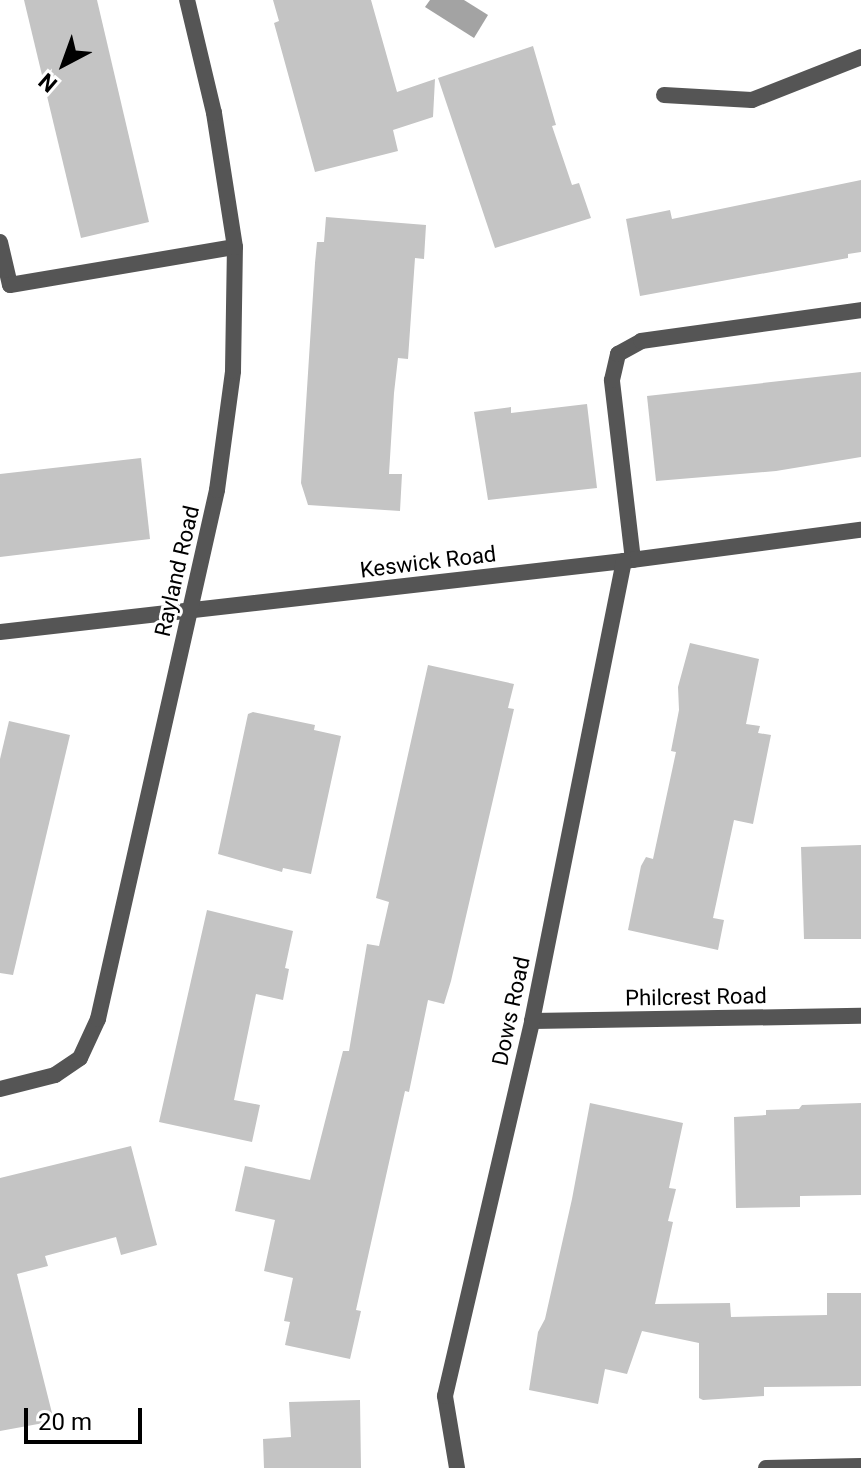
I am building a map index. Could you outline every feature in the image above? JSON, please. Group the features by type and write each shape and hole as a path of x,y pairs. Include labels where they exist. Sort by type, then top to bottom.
{"street":[{"name":"Rayland Road","path":"0,1089 55,1075 80,1058 98,1019 217,490 233,371 235,247 214,113 187,0"},
{"path":"664,95 752,100 861,57"},
{"path":"0,242 5,286 235,247"},
{"name":"Dows Road","path":"457,1468 445,1396 532,1021 628,560 612,380 618,354 641,341 861,310"},
{"name":"Keswick Road","path":"0,632 861,530"},
{"name":"Philcrest Road","path":"532,1021 861,1016"},
{"path":"766,1468 861,1466"}],"shaded area":[{"path":"430,0 464,0 488,15 474,38 425,7"}],"building":[{"path":"24,0 97,0 149,222 81,238"},
{"path":"273,0 371,0 397,92 435,79 433,117 393,130 398,151 315,172 274,23 279,21"},
{"path":"533,46 556,125 552,126 572,185 579,183 591,218 495,248 438,78"},
{"path":"861,180 861,252 848,254 848,258 640,296 626,219 670,210 672,219"},
{"path":"326,217 426,225 424,259 415,258 408,359 398,358 394,393 389,474 402,474 400,511 308,505 301,483 315,263 317,242 324,242"},
{"path":"861,372 861,457 776,471 656,481 647,396"},
{"path":"587,404 597,488 488,500 474,412 511,407 511,413"},
{"path":"141,458 150,539 0,557 0,474"},
{"path":"690,643 759,659 746,724 760,726 758,733 771,735 753,824 734,820 713,918 724,920 718,950 628,930 641,866 646,857 653,859 676,752 671,751 679,710 678,687"},
{"path":"428,665 514,684 508,708 514,709 451,981 444,1004 428,1000 409,1092 405,1091 356,1310 361,1311 350,1359 285,1345 290,1322 284,1321 293,1278 264,1271 275,1220 235,1211 245,1166 310,1180 343,1051 349,1051 367,944 379,946 389,902 376,898"},
{"path":"253,712 315,725 314,730 341,736 311,874 283,868 282,872 218,854 248,714"},
{"path":"9,721 70,735 13,975 0,973 0,759"},
{"path":"861,845 861,939 804,939 801,847"},
{"path":"207,910 293,931 285,968 289,969 283,1000 256,994 234,1100 260,1105 252,1142 159,1122"},
{"path":"590,1103 683,1123 669,1188 676,1189 668,1221 673,1222 655,1304 730,1303 731,1317 827,1315 827,1293 861,1293 861,1386 764,1387 764,1396 703,1400 699,1398 699,1343 642,1331 627,1374 605,1369 598,1404 529,1390 538,1332 545,1319"},
{"path":"861,1103 861,1195 800,1196 800,1207 736,1208 734,1117 766,1115 766,1110 799,1109 802,1105"},
{"path":"131,1146 157,1245 121,1255 116,1237 45,1256 48,1266 17,1274 53,1417 48,1418 49,1422 0,1431 0,1178"},
{"path":"360,1400 361,1468 264,1468 263,1439 291,1437 289,1402"}]}
